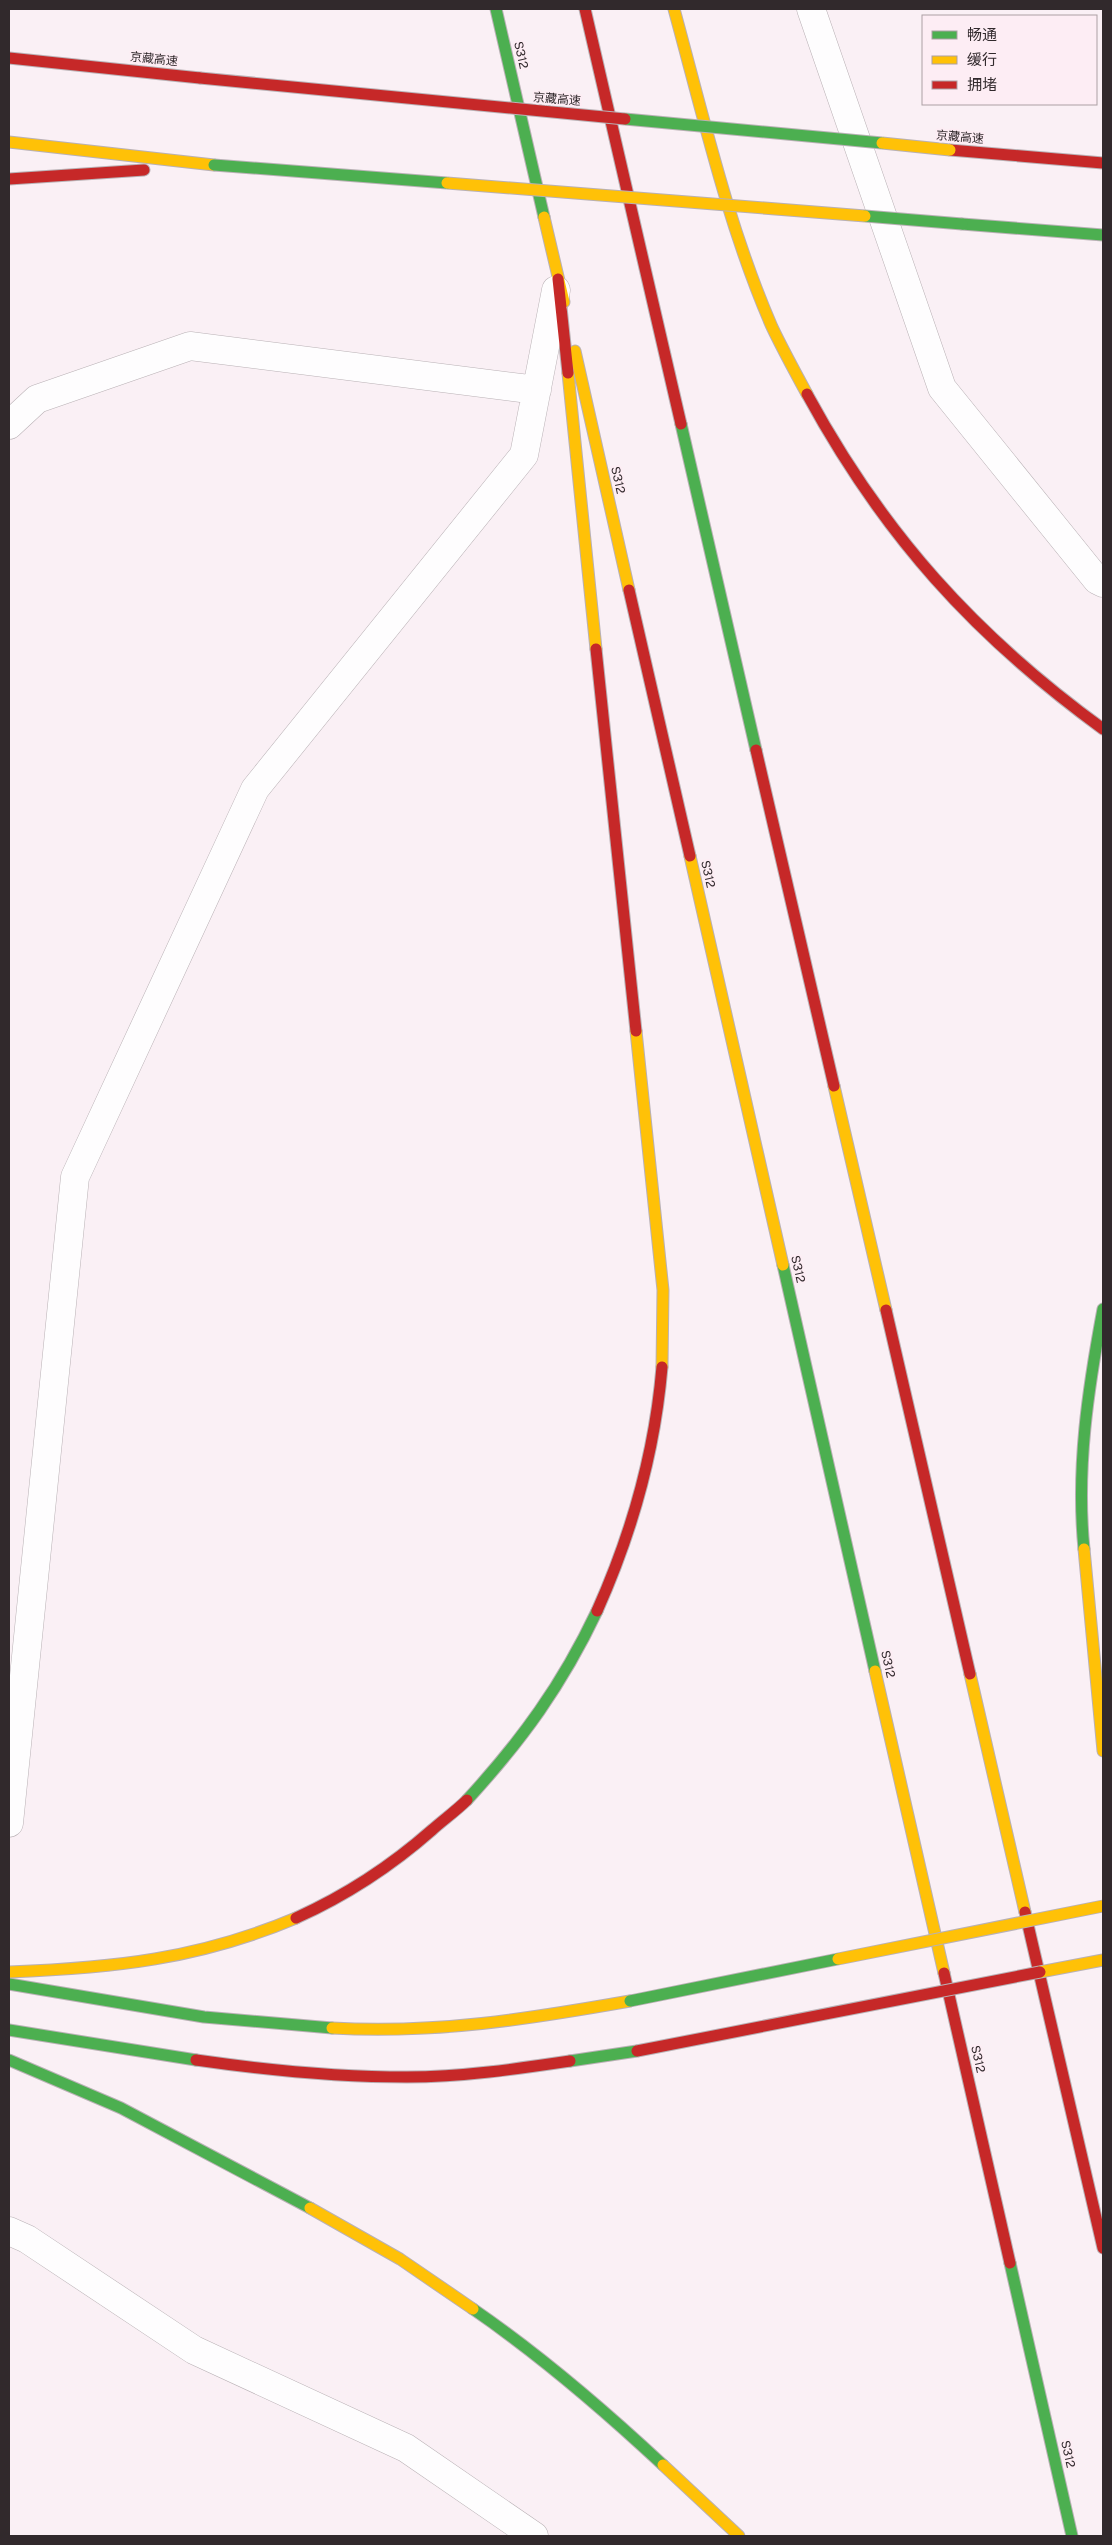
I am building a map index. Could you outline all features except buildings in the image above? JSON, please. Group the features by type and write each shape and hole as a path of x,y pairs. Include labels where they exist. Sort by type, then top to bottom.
{"main road":[{"name":"S312","path":"496,9 1072,2536"},
{"path":"585,9 1103,2248"},
{"path":"674,9 721,184 770,321 822,423 885,518 955,604 1032,676 1103,729"},
{"name":"京藏高速","path":"9,58 950,150 1103,163"},
{"path":"9,142 214,165 1103,235"},
{"path":"9,179 214,165"},
{"path":"9,1972 99,1968 155,1960 211,1947 297,1917 367,1881 442,1824 488,1779 532,1725 569,1668 603,1602 627,1538 646,1462 660,1389 663,1290 558,279"},
{"path":"1103,1309 1091,1371 1081,1453 1082,1530 1103,1751"},
{"path":"9,1984 225,2021 402,2030 453,2027 538,2017 630,2001 1103,1906"},
{"path":"9,2030 177,2057 279,2070 407,2077 474,2073 638,2050 1103,1960"},
{"path":"9,2060 121,2108 284,2193 400,2260 510,2334 618,2423 739,2536"}],"street":[{"path":"811,9 942,388 1097,580 1103,583"},
{"path":"9,1823 75,1177 255,789 524,455 558,279"},
{"path":"9,425 37,399 190,346 537,390"},
{"path":"9,2230 27,2239 194,2350 406,2448 534,2536"}],"traffic: fast":[{"path":"496,9 544,217"},
{"path":"625,119 882,143"},
{"path":"214,165 447,183"},
{"path":"865,216 962,224"},
{"path":"962,224 1103,235"},
{"path":"681,424 756,750"},
{"path":"783,1265 875,1671"},
{"path":"1084,1549 1081,1489 1085,1429 1103,1309"},
{"path":"467,1800 506,1756 540,1711 570,1663 597,1611"},
{"path":"630,2001 838,1959"},
{"path":"9,1984 204,2017 332,2028"},
{"path":"9,2030 196,2060"},
{"path":"570,2061 637,2051"},
{"path":"9,2060 121,2108 310,2208"},
{"path":"1010,2263 1072,2536"},
{"path":"473,2309 571,2383 663,2465"}],"traffic: slow":[{"path":"674,9 717,170 742,250 772,327 807,394"},
{"path":"9,142 214,165"},
{"path":"882,143 950,150"},
{"path":"447,183 865,216"},
{"path":"544,217 564,302"},
{"path":"575,351 629,590"},
{"path":"568,373 596,649"},
{"path":"690,856 783,1265"},
{"path":"636,1031 663,1290 662,1367"},
{"path":"834,1086 886,1310"},
{"path":"1084,1549 1103,1751"},
{"path":"875,1671 944,1973"},
{"path":"970,1674 1025,1912"},
{"path":"838,1959 1103,1906"},
{"path":"9,1972 84,1968 155,1959 225,1943 296,1918"},
{"path":"1040,1972 1103,1960"},
{"path":"332,2028 408,2029 482,2024 630,2001"},
{"path":"310,2208 400,2259 473,2309"},
{"path":"663,2465 739,2536"}],"traffic: jam":[{"path":"585,9 681,424"},
{"path":"9,58 200,78"},
{"path":"200,78 625,119"},
{"path":"950,150 1103,163"},
{"path":"9,179 144,170"},
{"path":"558,279 568,373"},
{"path":"807,394 836,445 867,492 900,537 935,579 1013,657 1103,729"},
{"path":"629,590 690,856"},
{"path":"596,649 636,1031"},
{"path":"756,750 834,1086"},
{"path":"886,1310 970,1674"},
{"path":"597,1611 621,1552 640,1492 654,1429 662,1367"},
{"path":"296,1918 333,1900 384,1868 467,1800"},
{"path":"1025,1912 1103,2248"},
{"path":"637,2051 1040,1972"},
{"path":"944,1973 1010,2263"},
{"path":"196,2060 302,2072 354,2076 407,2077 469,2074 570,2061"}]}
